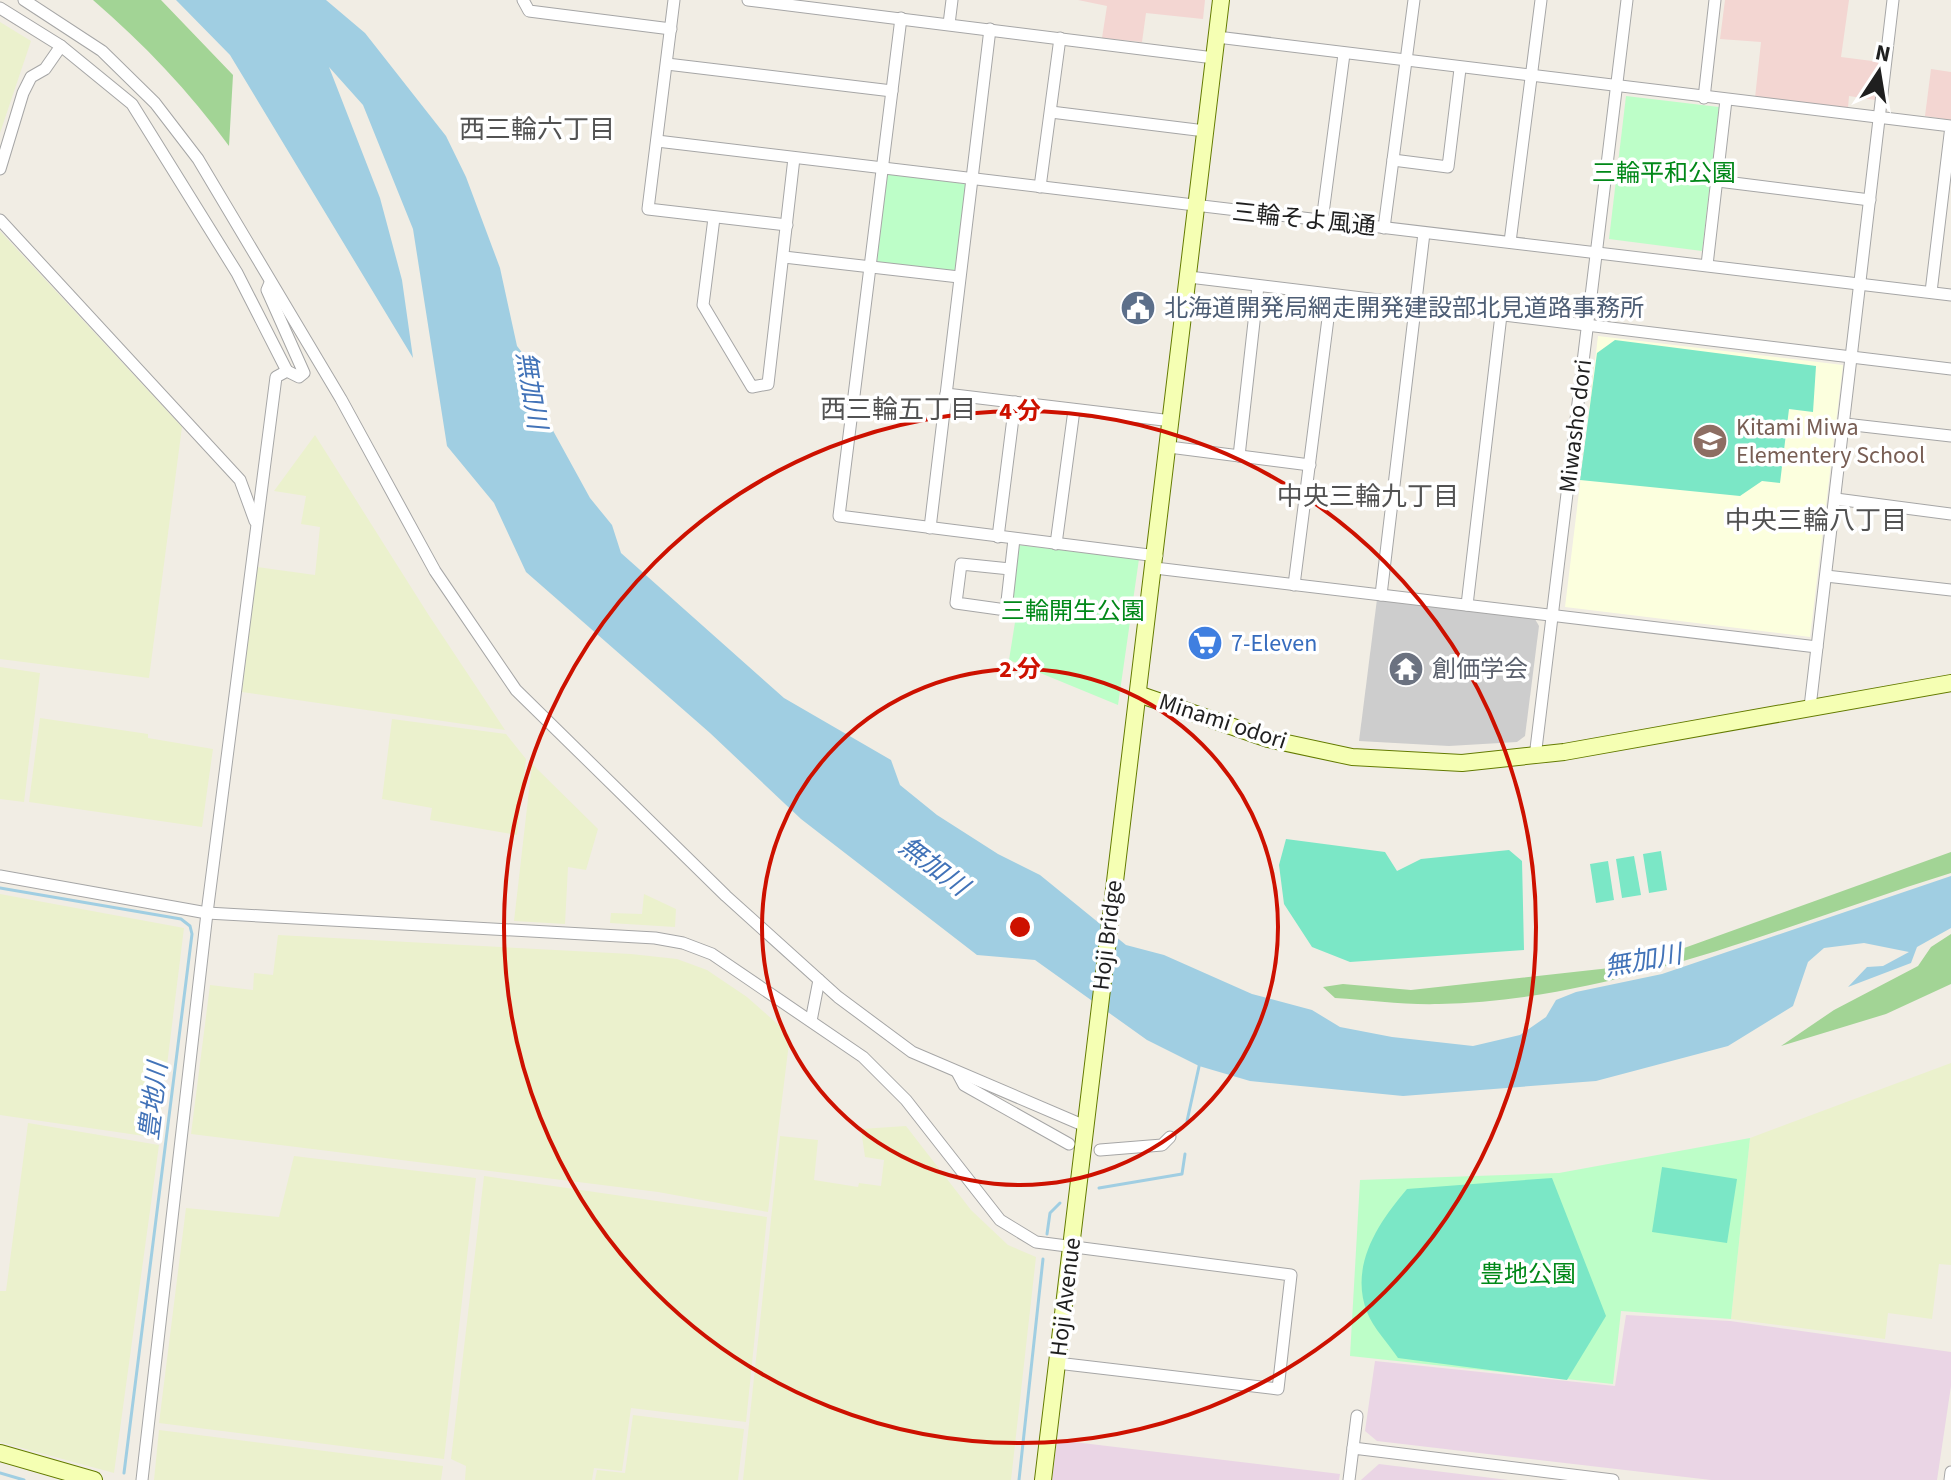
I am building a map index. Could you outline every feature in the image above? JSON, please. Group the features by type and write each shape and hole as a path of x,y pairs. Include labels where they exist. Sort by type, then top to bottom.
{"main road":[{"name":"Minami odori","path":"1221,0 1138,694 1268,739 1352,757 1462,763 1535,757 1951,683"},
{"name":"Hoji Bridge","path":"1086,1121 1138,694"},
{"name":"Hoji Avenue","path":"1043,1480 1086,1121"},
{"path":"0,1453 94,1480"}],"street":[{"path":"24,0 102,51 155,103 198,159 341,399 435,571 516,690 726,896 819,980 912,1052 1069,1122 1086,1121"},
{"path":"523,0 529,11 671,29"},
{"path":"674,0 648,209 787,225"},
{"path":"748,0 1214,58"},
{"path":"949,24 952,0"},
{"path":"1384,228 1414,0"},
{"path":"1510,242 1541,0"},
{"name":"Miwasho dori","path":"1535,757 1627,0"},
{"path":"1704,98 1715,0"},
{"path":"1810,707 1893,0"},
{"path":"0,8 61,46 132,104 237,273 287,371 299,377 304,373 267,290 270,283"},
{"path":"901,18 839,516 1056,544 1294,585 1817,647"},
{"path":"930,528 990,29"},
{"path":"1217,37 1616,88 1951,126 1945,224 1931,292"},
{"path":"1040,187 1060,38"},
{"path":"0,169 23,93 31,77 45,69 61,46"},
{"path":"1322,221 1344,54"},
{"path":"667,64 892,91"},
{"path":"1393,160 1448,167 1460,69"},
{"path":"1707,265 1726,100"},
{"path":"1051,112 1205,131"},
{"name":"三輪そよ風通","path":"657,141 1951,295"},
{"path":"714,218 703,305 752,387 768,384 794,158"},
{"path":"1718,181 1870,200"},
{"path":"0,220 240,480 256,521"},
{"path":"1381,595 1424,233"},
{"path":"784,257 959,277"},
{"path":"1189,277 1951,369"},
{"path":"1239,456 1258,286"},
{"path":"1294,585 1331,295"},
{"path":"1467,605 1501,315"},
{"path":"142,1480 256,521 276,377 287,371"},
{"path":"946,394 1172,421"},
{"path":"998,537 1015,402"},
{"path":"1056,544 1074,410"},
{"path":"1845,424 1951,436"},
{"path":"1169,447 1310,465"},
{"path":"1836,499 1951,514"},
{"path":"1010,569 961,564 956,603 1006,610 1014,539"},
{"path":"1826,576 1951,590"},
{"path":"0,876 207,913 655,938 683,943 712,954 744,973 863,1057 906,1100 1000,1220 1036,1242 1291,1275 1278,1389 1057,1363"},
{"path":"811,1021 819,980"},
{"path":"957,1071 964,1085 1069,1144"},
{"path":"1100,1150 1162,1145 1170,1137"},
{"path":"1349,1480 1357,1416"},
{"path":"1353,1448 1613,1480"},
{"path":"1950,1480 1951,1472"}],"shaded area":[{"path":"1078,0 1205,0 1203,19 1146,13 1142,42 1102,38 1107,6"},
{"path":"1725,0 1849,0 1841,57 1880,62 1875,100 1849,96 1848,108 1755,98 1761,42 1720,39"},
{"path":"0,22 31,41 0,133"},
{"path":"1931,69 1951,72 1951,120 1925,116"},
{"path":"0,231 182,427 149,678 0,659"},
{"name":"Kitami Miwa Elementery School","path":"1598,336 1843,365 1810,637 1565,607"},
{"path":"315,435 505,730 242,692 257,567 315,575 320,527 301,524 306,496 274,491"},
{"path":"1377,599 1535,619 1539,626 1525,736 1517,742 1449,746 1359,741"},
{"path":"0,667 40,673 24,802 0,799"},
{"path":"40,718 148,734 148,738 213,749 202,827 29,802"},
{"path":"392,719 506,734 526,759 517,835 430,820 432,808 382,799"},
{"path":"532,764 598,829 586,870 568,867 565,924 514,921"},
{"path":"0,894 184,928 158,1138 0,1115"},
{"path":"644,894 676,909 675,927 610,923 611,913 642,914"},
{"path":"278,935 631,954 677,959 707,970 747,997 790,1035 768,1212 658,1192 191,1134 210,985 253,990 254,973 273,975"},
{"path":"1951,1063 1951,1265 1939,1264 1932,1319 1888,1313 1885,1339 1731,1319 1750,1138"},
{"path":"28,1123 159,1145 114,1473 0,1442 0,1291 6,1291"},
{"path":"906,1126 971,1210 1008,1245 1036,1257 1011,1480 743,1480 780,1136 818,1140 814,1180 858,1187 859,1183 881,1186 884,1160 865,1157 861,1129"},
{"path":"294,1156 476,1178 444,1459 159,1423 186,1208 279,1217"},
{"path":"484,1176 767,1217 746,1422 631,1408 622,1471 594,1468 592,1480 465,1480 466,1466 451,1459"},
{"path":"1626,1315 1730,1321 1951,1352 1951,1386 1937,1480 1711,1480 1377,1441 1365,1431 1375,1361 1615,1386"},
{"path":"633,1415 744,1429 738,1480 595,1480 597,1470 625,1473"},
{"path":"159,1430 443,1466 441,1480 154,1480"},
{"path":"1057,1440 1340,1474 1339,1480 1052,1480"},
{"path":"1379,1464 1508,1480 1361,1480"}],"green space":[{"path":"93,0 161,0 233,75 229,146 165,69"},
{"name":"三輪平和公園","path":"1626,96 1719,107 1702,251 1609,239"},
{"path":"887,173 966,184 955,272 877,263"},
{"path":"1615,340 1816,366 1813,412 1789,409 1780,483 1762,481 1740,496 1580,480 1597,353"},
{"name":"三輪開生公園","path":"1018,545 1139,559 1118,705 1009,660 1016,616 1011,607"},
{"path":"1286,839 1385,852 1397,871 1421,859 1509,850 1522,861 1524,950 1350,962 1312,947 1284,904 1279,865"},
{"path":"1661,851 1667,890 1649,893 1643,854"},
{"path":"1951,852 1951,873 1699,956 1635,975 1570,989 1505,999 1426,1004 1335,998 1323,987 1343,984 1411,990 1637,965"},
{"path":"1634,856 1641,895 1622,898 1616,859"},
{"path":"1608,861 1614,900 1596,903 1590,864"},
{"path":"1951,934 1951,984 1886,1014 1781,1046 1834,1010 1918,966 1931,947"},
{"name":"豊地公園","path":"1750,1138 1731,1319 1621,1311 1613,1384 1350,1356 1360,1180 1559,1173"},
{"path":"1662,1167 1737,1179 1727,1243 1652,1232"},
{"path":"1552,1178 1606,1316 1567,1380 1398,1358 1367,1312 1362,1295 1362,1278 1364,1261 1377,1230 1407,1189"}],"water":[{"name":"無加川","path":"176,0 326,0 365,33 446,136 466,177 500,268 517,346 527,359 545,416 590,498 612,525 621,553 784,698 891,760 900,785 937,815 998,854 1040,875 1126,945 1164,955 1252,994 1312,1010 1340,1027 1392,1037 1473,1046 1520,1035 1546,1017 1556,1000 1576,992 1662,974 1951,876 1951,928 1917,947 1911,963 1848,987 1867,967 1883,966 1909,952 1864,943 1824,948 1808,962 1793,1006 1728,1046 1596,1081 1403,1096 1250,1081 1199,1066 1147,1040 1035,960 977,955 801,819 710,733 526,572 494,503 447,446 413,229 363,105 329,67 380,198 402,280 413,358 230,55"}],"waterway":[{"name":"豊地川","path":"0,888 181,919 190,926 192,934 124,1473"},
{"path":"1187,1121 1200,1062"},
{"path":"1099,1188 1182,1174 1185,1154"},
{"path":"1047,1234 1050,1213 1060,1203"},
{"path":"1019,1480 1043,1259"},
{"name":"豊地川","path":"0,1473 24,1480"}],"place":[{"name":"北海道開発局網走開発建設部北見道路事務所","path":"1138,308"},
{"name":"Kitami Miwa Elementery School","path":"1710,441"},
{"name":"7-Eleven","path":"1205,643"},
{"name":"創価学会","path":"1406,669"}],"district":[{"name":"西三輪六丁目","path":"537,129"},
{"name":"西三輪五丁目","path":"898,409"},
{"name":"中央三輪九丁目","path":"1368,496"},
{"name":"中央三輪八丁目","path":"1816,520"}]}
